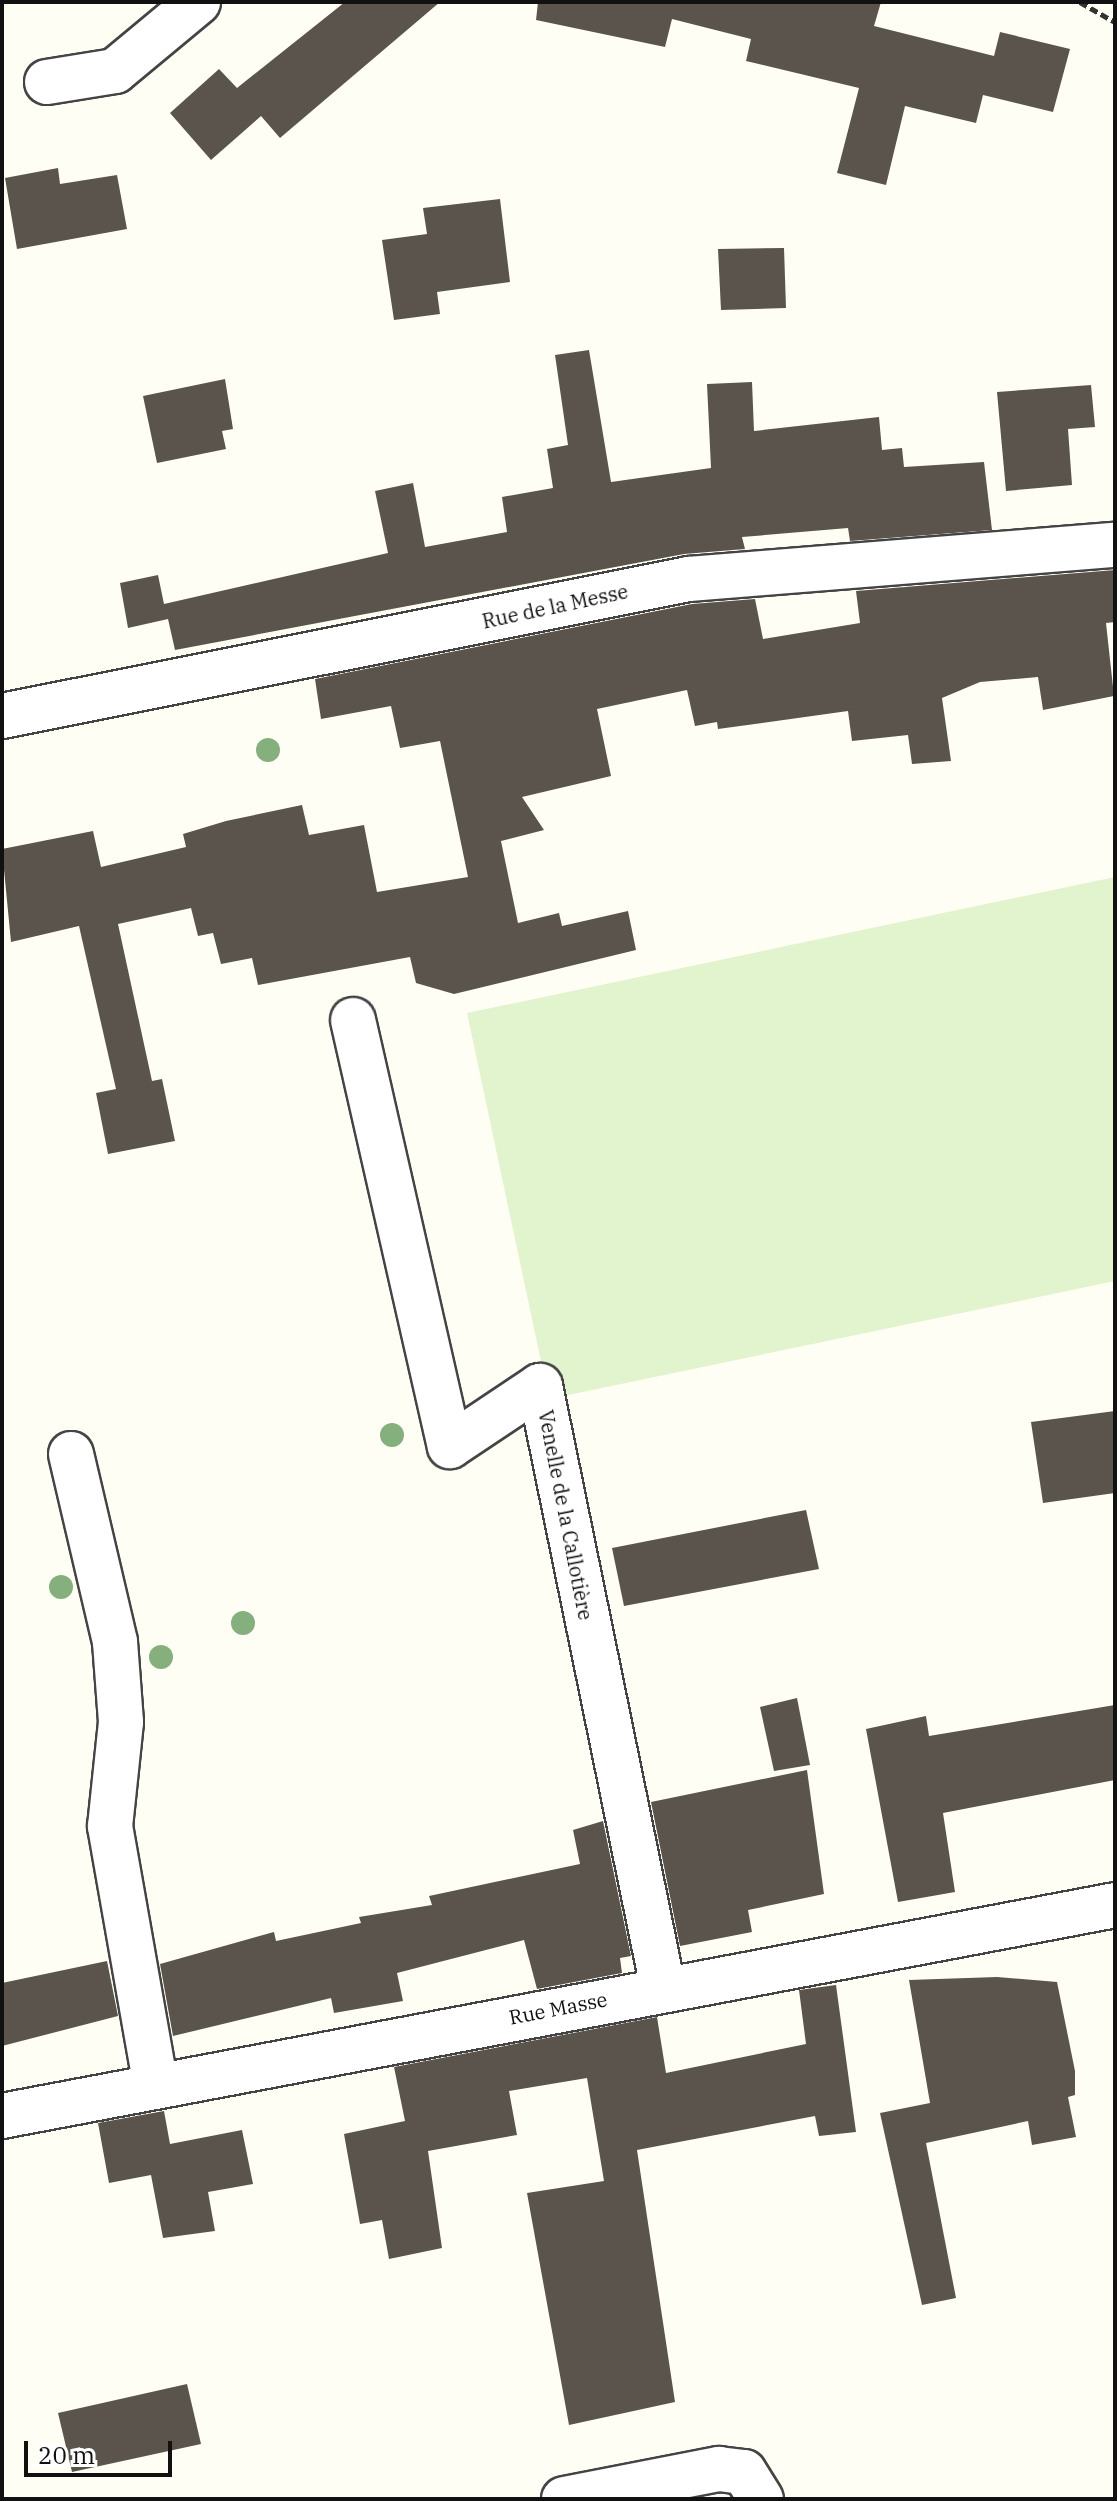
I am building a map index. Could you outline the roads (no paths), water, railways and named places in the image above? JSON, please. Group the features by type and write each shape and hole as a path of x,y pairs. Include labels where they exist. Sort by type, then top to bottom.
{"street":[{"path":"47,82 115,71 198,2"},
{"name":"Rue de la Messe","path":"2,716 689,579 1115,545"},
{"name":"Venelle de la Callotière","path":"353,1020 450,1446 540,1386 663,1988"},
{"path":"71,1454 115,1642 121,1722 110,1826 156,2086"},
{"name":"Rue Masse","path":"2,2116 663,1988 1115,1905"},
{"path":"564,2499 719,2469 744,2472 761,2499"}]}
